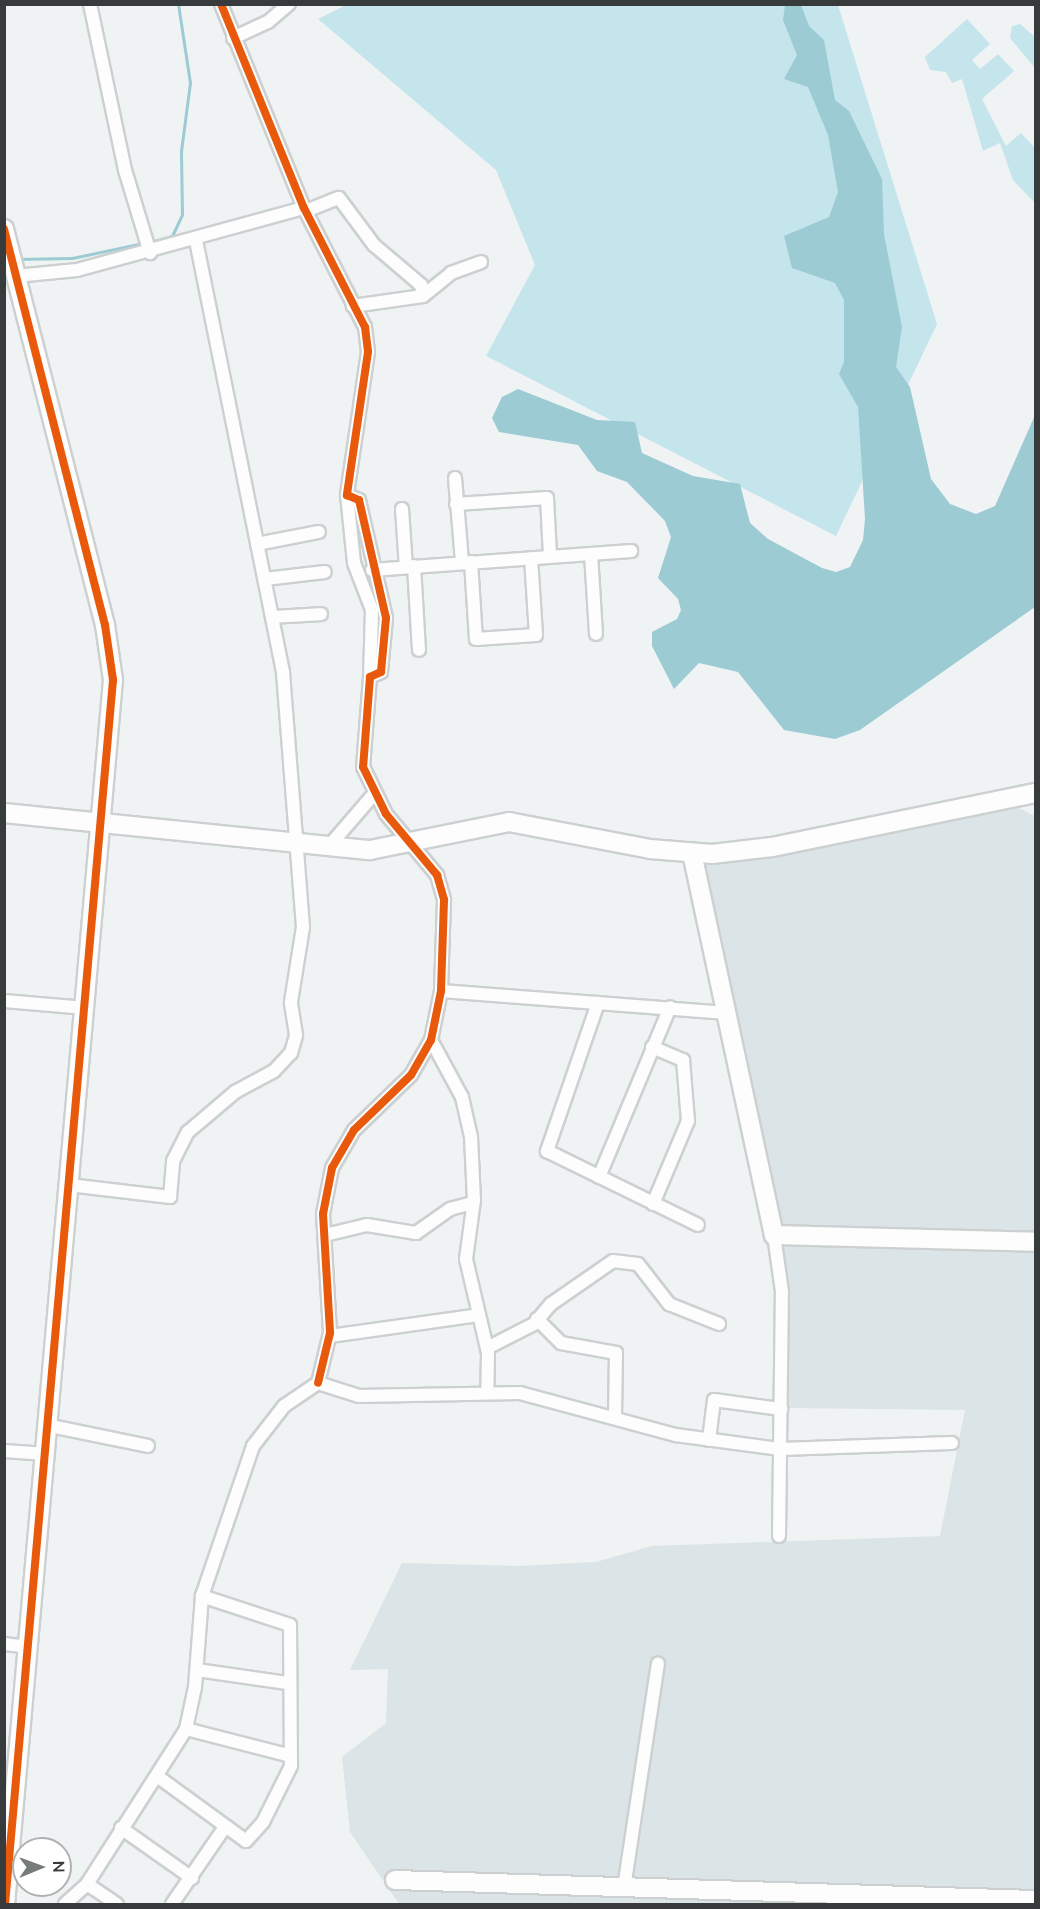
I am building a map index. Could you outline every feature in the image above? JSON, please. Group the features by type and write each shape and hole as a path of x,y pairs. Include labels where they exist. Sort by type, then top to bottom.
{"street":[{"path":"90,4 125,170 150,252"},
{"path":"65,1905 87,1884 186,1730 197,1670 202,1596 253,1446 284,1406 318,1383 330,1336 325,1235 332,1168 354,1130 411,1075 431,1040 441,991 444,900 436,875 374,794 362,750 370,677 372,610 354,563 347,495 368,352 365,327 305,209 221,4"},
{"path":"233,38 268,22 289,4"},
{"path":"12,274 77,270 196,241 339,198 369,239 421,285 423,296"},
{"path":"4,229 11,250 12,274 110,652 112,717 43,1454 5,1905"},
{"path":"69,1185 170,1197 173,1161 188,1132 291,1053 297,1035 292,994 303,949 283,672 196,241"},
{"path":"353,306 423,296 452,273 481,262"},
{"path":"455,478 456,504 476,639 536,635 531,558"},
{"path":"347,495 359,500 372,570 386,618 381,672 370,677"},
{"path":"456,504 547,498 550,556"},
{"path":"402,509 419,650"},
{"path":"257,544 319,532"},
{"path":"372,570 631,551"},
{"path":"591,554 596,634"},
{"path":"265,579 325,572"},
{"path":"272,617 321,614"},
{"path":"4,813 387,851 414,846 455,830 509,822 692,853 771,847 1035,793"},
{"path":"330,845 374,794"},
{"path":"692,853 774,1235 782,1292 779,1536"},
{"path":"441,991 727,1013"},
{"path":"4,1001 86,1008"},
{"path":"598,1003 547,1151 698,1225"},
{"path":"598,1177 670,1007"},
{"path":"431,1040 462,1097 471,1137 473,1203 466,1259 487,1348 487,1392"},
{"path":"652,1047 683,1059 688,1121 653,1204"},
{"path":"325,1235 367,1225 416,1233 450,1209 473,1203"},
{"path":"774,1235 1035,1242"},
{"path":"487,1348 499,1346 537,1320 551,1304 613,1261 638,1264 669,1304 719,1324"},
{"path":"330,1336 479,1315"},
{"path":"537,1320 561,1343 615,1353 615,1418"},
{"path":"318,1383 358,1396 520,1393 709,1440 780,1449 952,1443"},
{"path":"709,1440 714,1400 782,1409"},
{"path":"46,1425 148,1446"},
{"path":"4,1452 43,1454"},
{"path":"157,1776 246,1841 263,1822 291,1756 286,1683 290,1625 202,1596"},
{"path":"4,1644 28,1647"},
{"path":"624,1888 658,1664"},
{"path":"197,1670 286,1683"},
{"path":"186,1730 291,1756"},
{"path":"172,1905 225,1827"},
{"path":"121,1828 192,1878"},
{"path":"395,1880 1035,1900"},
{"path":"87,1884 117,1905"}],"shaded area":[{"path":"348,4 838,5 937,324 836,536 486,356 535,265 496,170 318,19"},
{"path":"785,5 801,5 809,26 824,40 835,100 849,111 882,179 884,234 902,327 896,367 910,387 931,479 950,504 976,514 995,506 1035,415 1035,607 860,730 835,739 784,730 738,672 699,663 674,689 652,646 652,632 677,619 681,610 678,599 658,578 671,537 665,521 627,482 597,471 578,445 499,432 492,418 502,397 518,389 597,420 635,422 642,453 693,476 740,484 750,523 768,539 822,568 836,572 850,567 863,540 865,519 858,407 839,374 844,362 844,300 835,283 792,268 784,236 829,217 838,192 828,135 808,87 784,79 797,55 783,20"},
{"path":"967,19 990,44 972,60 980,69 998,54 1014,71 982,99 1006,146 1021,133 1035,148 1035,203 1013,180 1000,143 983,151 962,79 952,83 946,72 930,70 925,57"},
{"path":"1020,24 1035,37 1035,68 1010,38 1012,26"},
{"path":"1019,808 1035,816 1035,1904 399,1904 350,1832 342,1757 386,1723 388,1669 350,1670 402,1563 518,1566 596,1562 652,1546 940,1536 965,1410 789,1408 782,1250 703,867 711,860"}],"waterway":[{"path":"150,242 172,236 182,215 181,151 190,83 178,4"},
{"path":"17,259 72,258 143,243"}],"cycle path":[{"path":"221,4 304,208 365,327 368,352 347,495 359,500 386,618 381,672 370,677 363,767 386,814 437,875 444,900 441,991 431,1040 411,1075 354,1130 332,1168 323,1214 330,1333 318,1383"},
{"path":"4,229 105,625 113,680 5,1904"}]}
